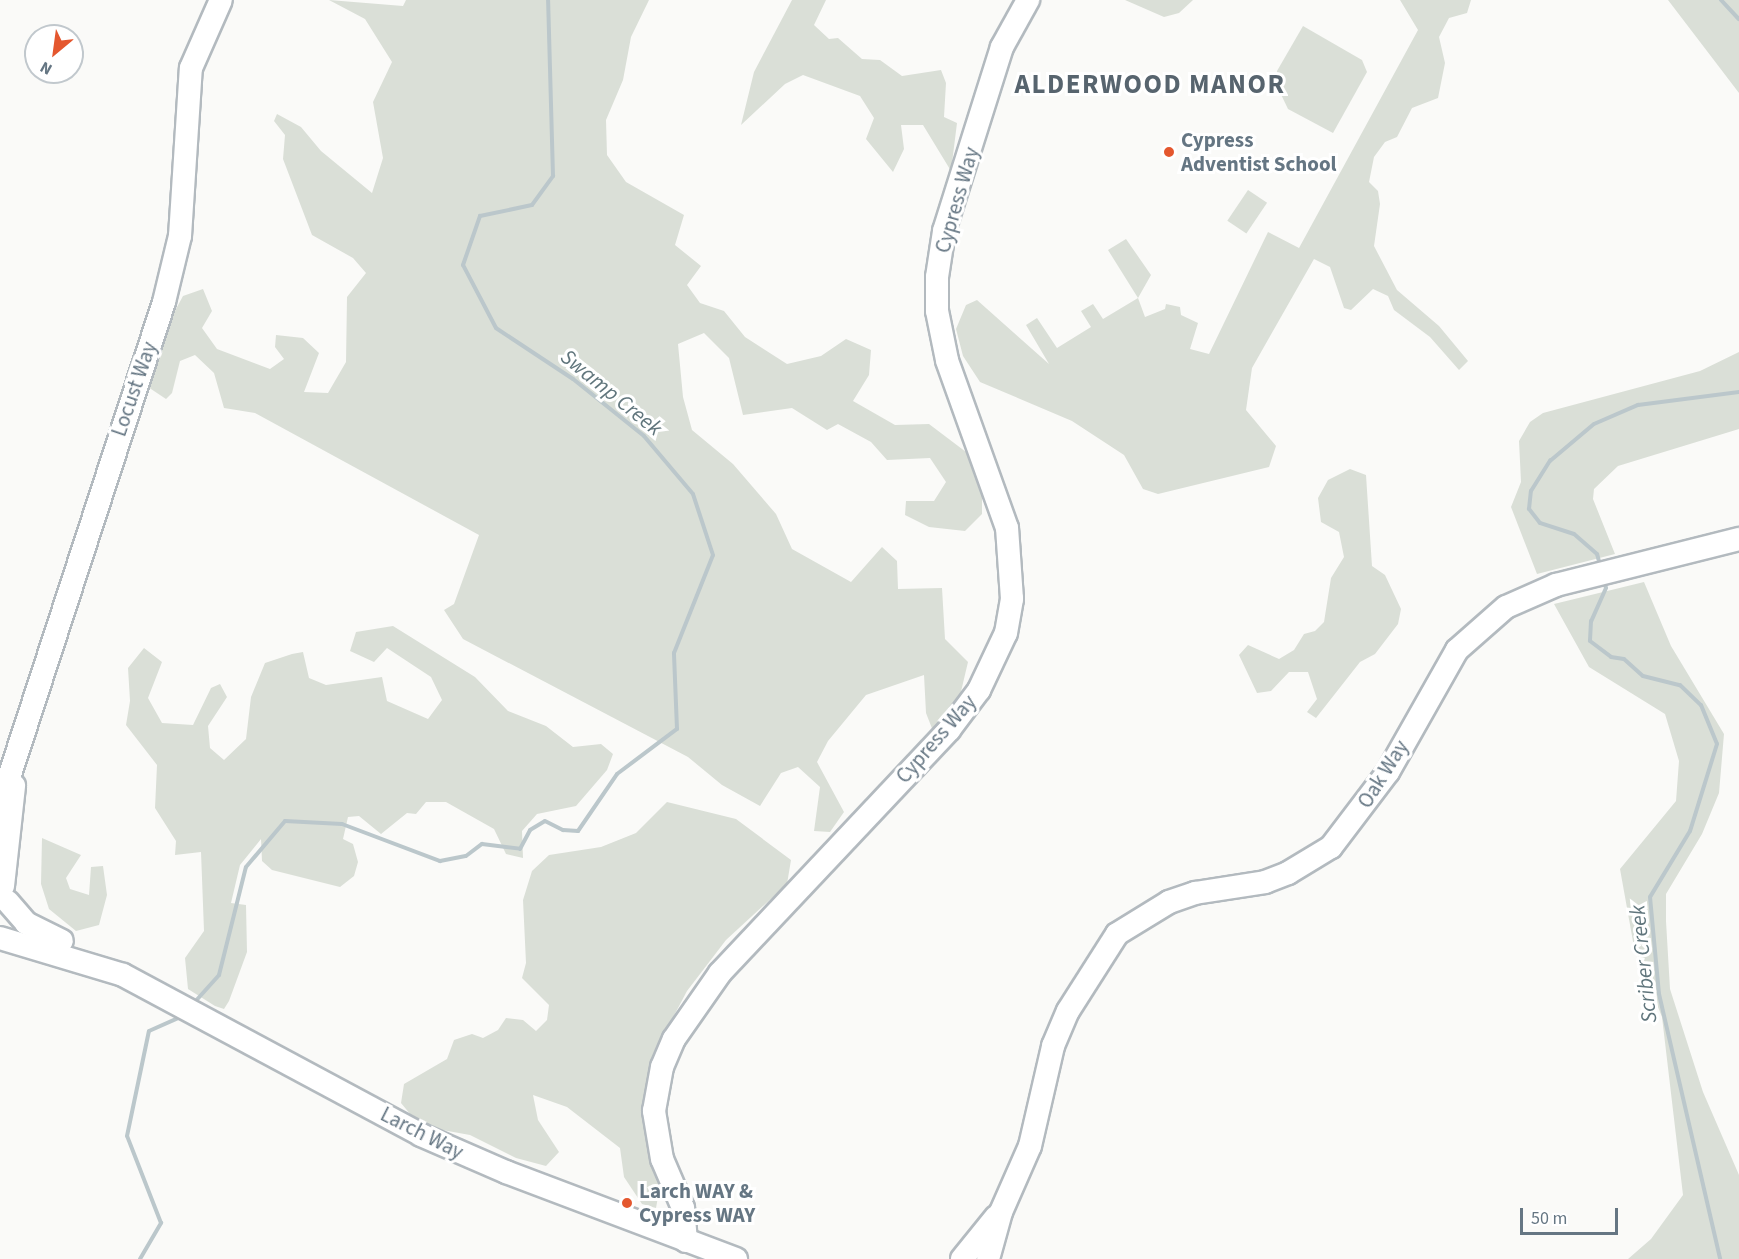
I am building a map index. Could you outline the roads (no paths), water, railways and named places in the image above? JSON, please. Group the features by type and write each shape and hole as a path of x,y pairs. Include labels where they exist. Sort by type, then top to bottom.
{"street":[{"name":"Locust Way","path":"0,805 12,773 64,599 164,302 180,236 191,69 221,0"},
{"name":"Cypress Way","path":"686,1241 683,1208 662,1159 654,1111 662,1067 674,1039 720,973 950,730 979,690 1006,633 1012,599 1006,528 947,360 937,277 944,231 1002,47 1028,0"},
{"name":"Oak Way","path":"1001,1212 1030,1146 1053,1046 1079,993 1117,934 1169,902 1264,882 1288,873 1330,847 1388,772 1441,672 1474,632 1522,598 1590,576 1739,539"},
{"name":"Locust Way","path":"0,927 15,794 12,773"},
{"name":"Larch Way","path":"4,890 38,931 106,961 123,975"},
{"name":"Larch Way","path":"0,938 123,975 221,1025 430,1139 736,1259"},
{"path":"963,1259 1001,1212"},
{"path":"988,1259 1001,1212"}],"waterway":[{"name":"Swamp Creek","path":"193,1004 219,975 246,867 285,821 342,824 440,861 466,856 482,844 520,849 530,830 545,821 563,830 578,831 617,774 677,729 674,653 713,555 693,494 644,436 573,379 496,328 463,265 480,216 532,205 553,176 548,0"},
{"name":"Scriber Creek","path":"1721,0 1739,19"},
{"name":"Scriber Creek","path":"1600,565 1597,554 1574,534 1540,523 1529,509 1531,491 1550,461 1594,424 1638,405 1739,392"},
{"name":"Scriber Creek","path":"1604,581 1606,588 1591,621 1590,641 1611,657 1624,659 1643,676 1680,685 1701,705 1717,744 1690,831 1650,897 1659,994 1720,1259"},
{"name":"Swamp Creek","path":"140,1259 161,1223 127,1136 149,1031 182,1016"}],"place":[{"name":"Cypress Adventist School","path":"1169,152"},
{"name":"Larch WAY & Cypress WAY","path":"627,1203"}],"district":[{"name":"ALDERWOOD MANOR","path":"1150,85"}]}
